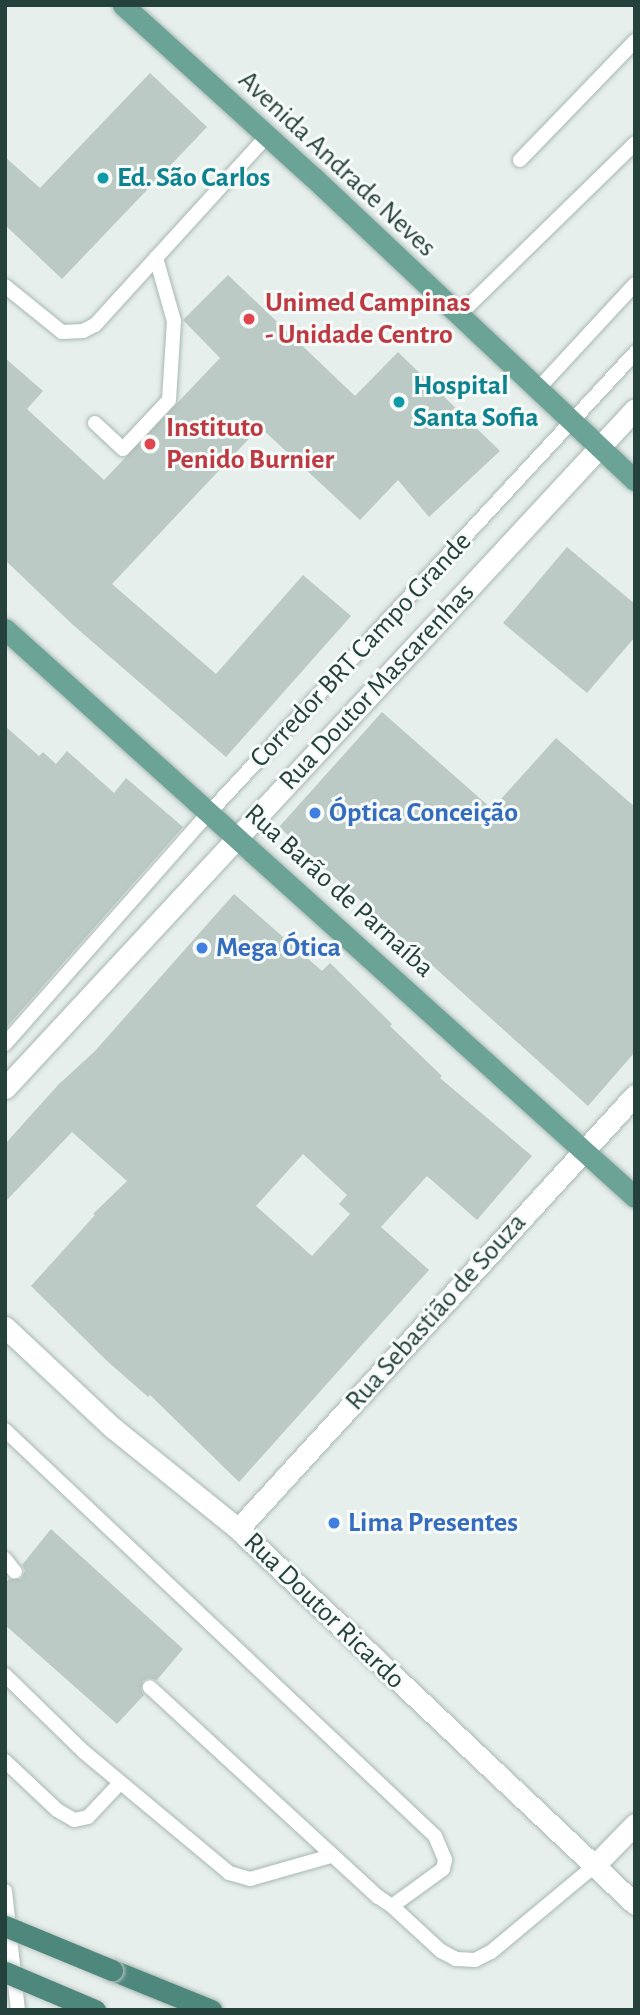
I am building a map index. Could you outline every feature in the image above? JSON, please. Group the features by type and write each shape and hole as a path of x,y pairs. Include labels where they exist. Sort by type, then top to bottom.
{"highway":[{"path":"5,1926 211,2010"},
{"path":"5,1972 95,2010"}],"main road":[{"name":"Avenida Andrade Neves","path":"123,5 635,480"},
{"name":"Rua Barão de Parnaíba","path":"5,629 635,1196"}],"street":[{"name":"Rua Doutor Mascarenhas","path":"5,1088 635,408"},
{"name":"Rua Sebastião de Souza","path":"238,1529 635,1095"},
{"name":"Rua Doutor Ricardo","path":"5,1327 113,1428 238,1529 635,1904"},
{"path":"593,1867 635,1824"}],"lane":[{"path":"520,160 635,41"},
{"path":"5,286 62,332 71,334 95,325 266,137"},
{"path":"459,315 635,144"},
{"path":"95,423 123,449 169,400 174,321 156,258"},
{"path":"537,390 635,284"},
{"name":"Corredor BRT Campo Grande","path":"5,1044 209,813 635,353"},
{"path":"5,1430 435,1836 442,1847 443,1869 393,1906"},
{"path":"5,1559 15,1572"},
{"path":"5,1675 120,1783 229,1873 250,1879 331,1856"},
{"path":"150,1688 378,1898 393,1906 440,1951 456,1959 475,1960 491,1952 593,1867"},
{"path":"5,1761 57,1810 74,1820 88,1817 120,1783"},
{"path":"5,1891 15,2007"}],"building":[{"name":"Ed. São Carlos","path":"150,73 207,127 62,279 5,225 5,157 40,188"},
{"path":"228,275 355,396 398,352 500,451 429,517 398,480 360,520 260,427 112,584 216,674 303,575 351,616 226,757 73,625 5,560 5,358 43,391 27,409 104,480 220,358 183,320"},
{"path":"567,547 635,604 635,637 587,693 503,623"},
{"path":"382,712 492,809 556,738 635,807 635,1052 588,1106 279,827"},
{"path":"5,726 39,756 43,752 56,764 67,751 114,793 126,778 183,827 5,1029"},
{"path":"234,894 322,971 330,963 442,1076 440,1078 532,1156 477,1220 427,1176 381,1227 429,1270 239,1482 150,1395 148,1397 106,1360 31,1286 95,1215 93,1214 127,1181 72,1132 5,1202 5,1144 59,1084 95,1051","holes":["303,1154 347,1195 339,1204 350,1214 312,1256 256,1206"]},
{"path":"51,1529 183,1649 157,1680 148,1678 143,1681 141,1689 144,1695 117,1724 5,1625 5,1584 9,1579 21,1579 25,1571 22,1565"}],"place":[{"name":"Ed. São Carlos","path":"103,178"},
{"name":"Unimed Campinas - Unidade Centro","path":"249,319"},
{"name":"Hospital Santa Sofia","path":"399,402"},
{"name":"Instituto Penido Burnier","path":"150,444"},
{"name":"Óptica Conceição","path":"315,813"},
{"name":"Mega Ótica","path":"202,948"},
{"name":"Lima Presentes","path":"334,1523"}]}
